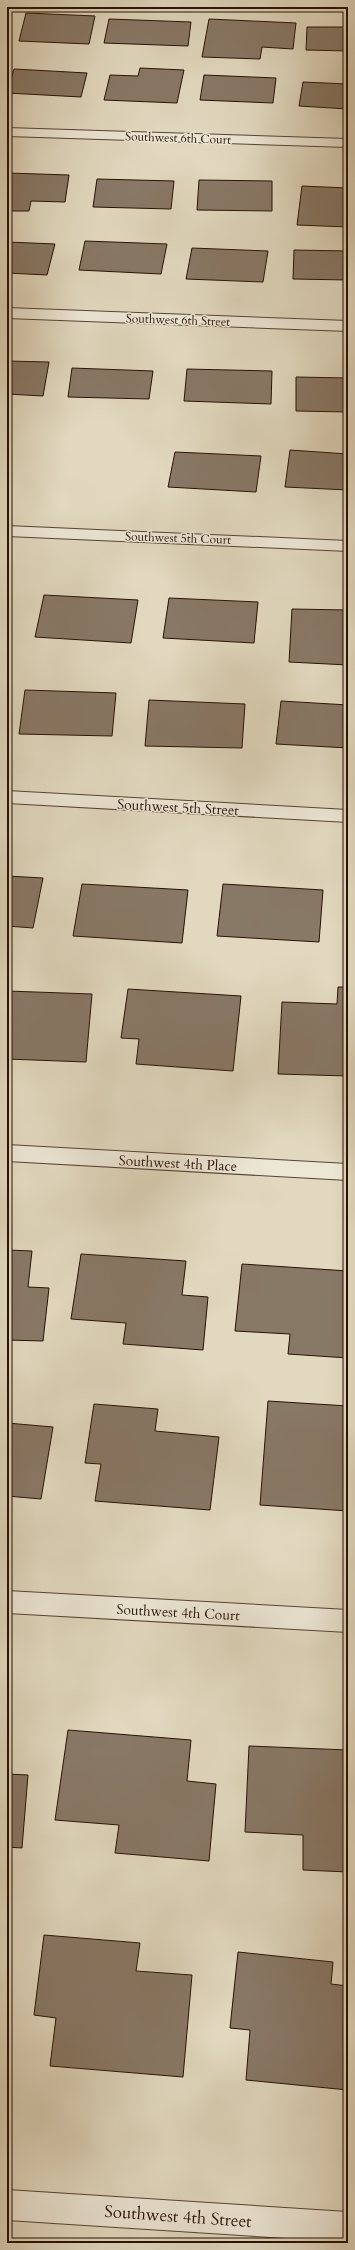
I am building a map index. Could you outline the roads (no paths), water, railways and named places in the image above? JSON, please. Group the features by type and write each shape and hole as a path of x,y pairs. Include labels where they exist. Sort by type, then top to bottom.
{"street":[{"name":"Southwest 6th Court","path":"7,132 348,143"},
{"name":"Southwest 6th Street","path":"7,313 348,326"},
{"name":"Southwest 5th Court","path":"7,531 348,546"},
{"name":"Southwest 5th Street","path":"7,797 348,816"},
{"name":"Southwest 4th Place","path":"7,1153 348,1172"},
{"name":"Southwest 4th Court","path":"7,1602 348,1621"},
{"name":"Southwest 4th Street","path":"7,2205 348,2227"}]}
